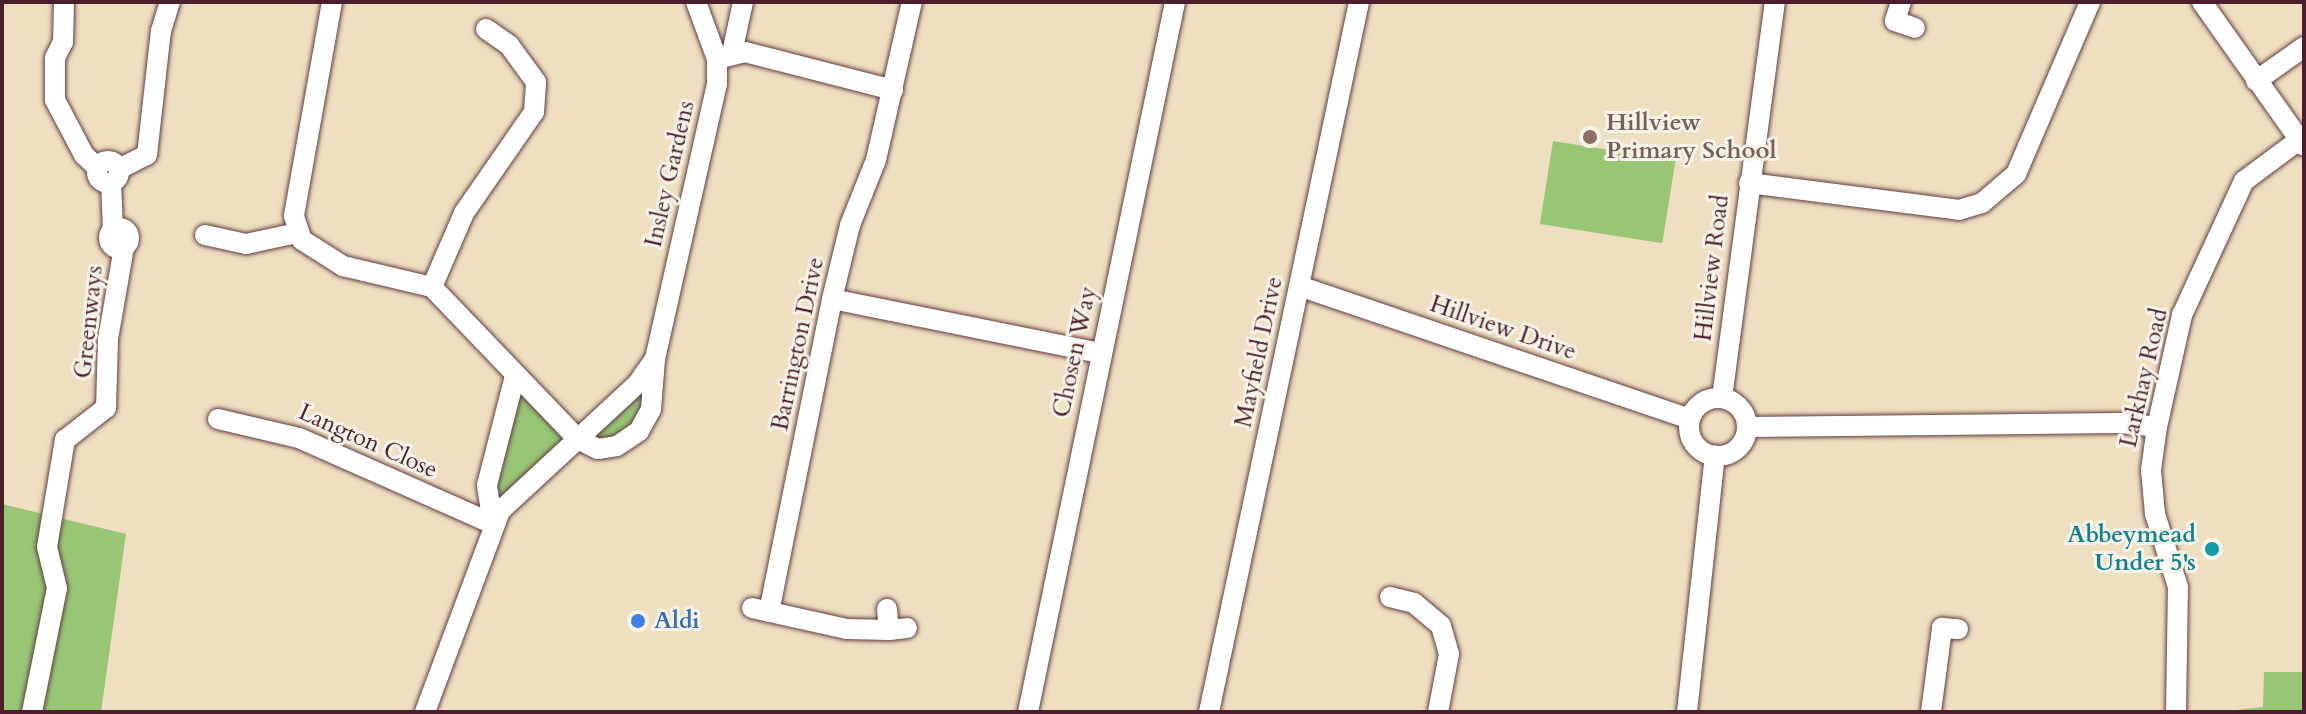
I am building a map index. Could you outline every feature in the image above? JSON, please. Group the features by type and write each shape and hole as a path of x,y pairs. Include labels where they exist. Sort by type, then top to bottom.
{"street":[{"path":"64,2 63,42 55,58 55,100 84,155 109,173 147,155 161,31 170,2"},
{"path":"332,2 294,216 297,233 319,254 343,266 432,287 578,439"},
{"name":"Insley Gardens","path":"696,2 725,56"},
{"name":"Insley Gardens","path":"578,439 598,449 617,446 639,431 651,409 655,359 717,83 743,2"},
{"name":"Barrington Drive","path":"887,609 898,629 847,629 760,610 832,299 893,90 912,2"},
{"name":"Chosen Way","path":"1028,712 1175,2"},
{"name":"Mayfield Drive","path":"1209,712 1359,2"},
{"name":"Hillview Road","path":"1722,398 1775,2"},
{"path":"1749,183 1959,210 1982,203 2016,174 2090,2"},
{"path":"2202,2 2302,143"},
{"path":"432,287 464,213 534,112 536,82 509,45 486,29"},
{"path":"2256,81 2304,47"},
{"path":"725,56 893,90"},
{"name":"Larkhay Road","path":"2176,712 2178,587 2155,514 2151,470 2157,427 2182,315 2244,181 2302,143"},
{"name":"Greenways","path":"32,712 57,588 47,547 65,440 106,408 108,339 128,233 113,229 109,173"},
{"path":"205,235 246,244 297,233"},
{"name":"Hillview Drive","path":"1299,286 1690,419"},
{"path":"832,299 1101,353"},
{"path":"425,712 493,524 512,499 578,439 655,359"},
{"path":"493,524 487,485 515,376"},
{"path":"1722,398 1743,411 1748,427 1738,449 1715,456 1694,443 1690,419 1706,401 1722,398"},
{"name":"Langton Close","path":"218,419 299,438 493,524"},
{"path":"1748,427 2121,423 2157,427"},
{"path":"1687,712 1715,456"},
{"path":"1390,597 1418,596 1441,626 1448,645 1438,712"},
{"path":"1931,712 1942,628"}],"green space":[{"path":"1553,141 1675,160 1662,243 1540,224"},
{"path":"655,359 639,431 572,447 500,511 487,485 513,369 579,442"},
{"path":"2,504 126,534 101,712 2,712"},
{"path":"2264,672 2304,672 2304,712 2218,712 2263,707"}],"place":[{"name":"Hillview Primary School","path":"1590,137"},
{"name":"Abbeymead Under 5's","path":"2212,549"},
{"name":"Aldi","path":"638,621"}]}
